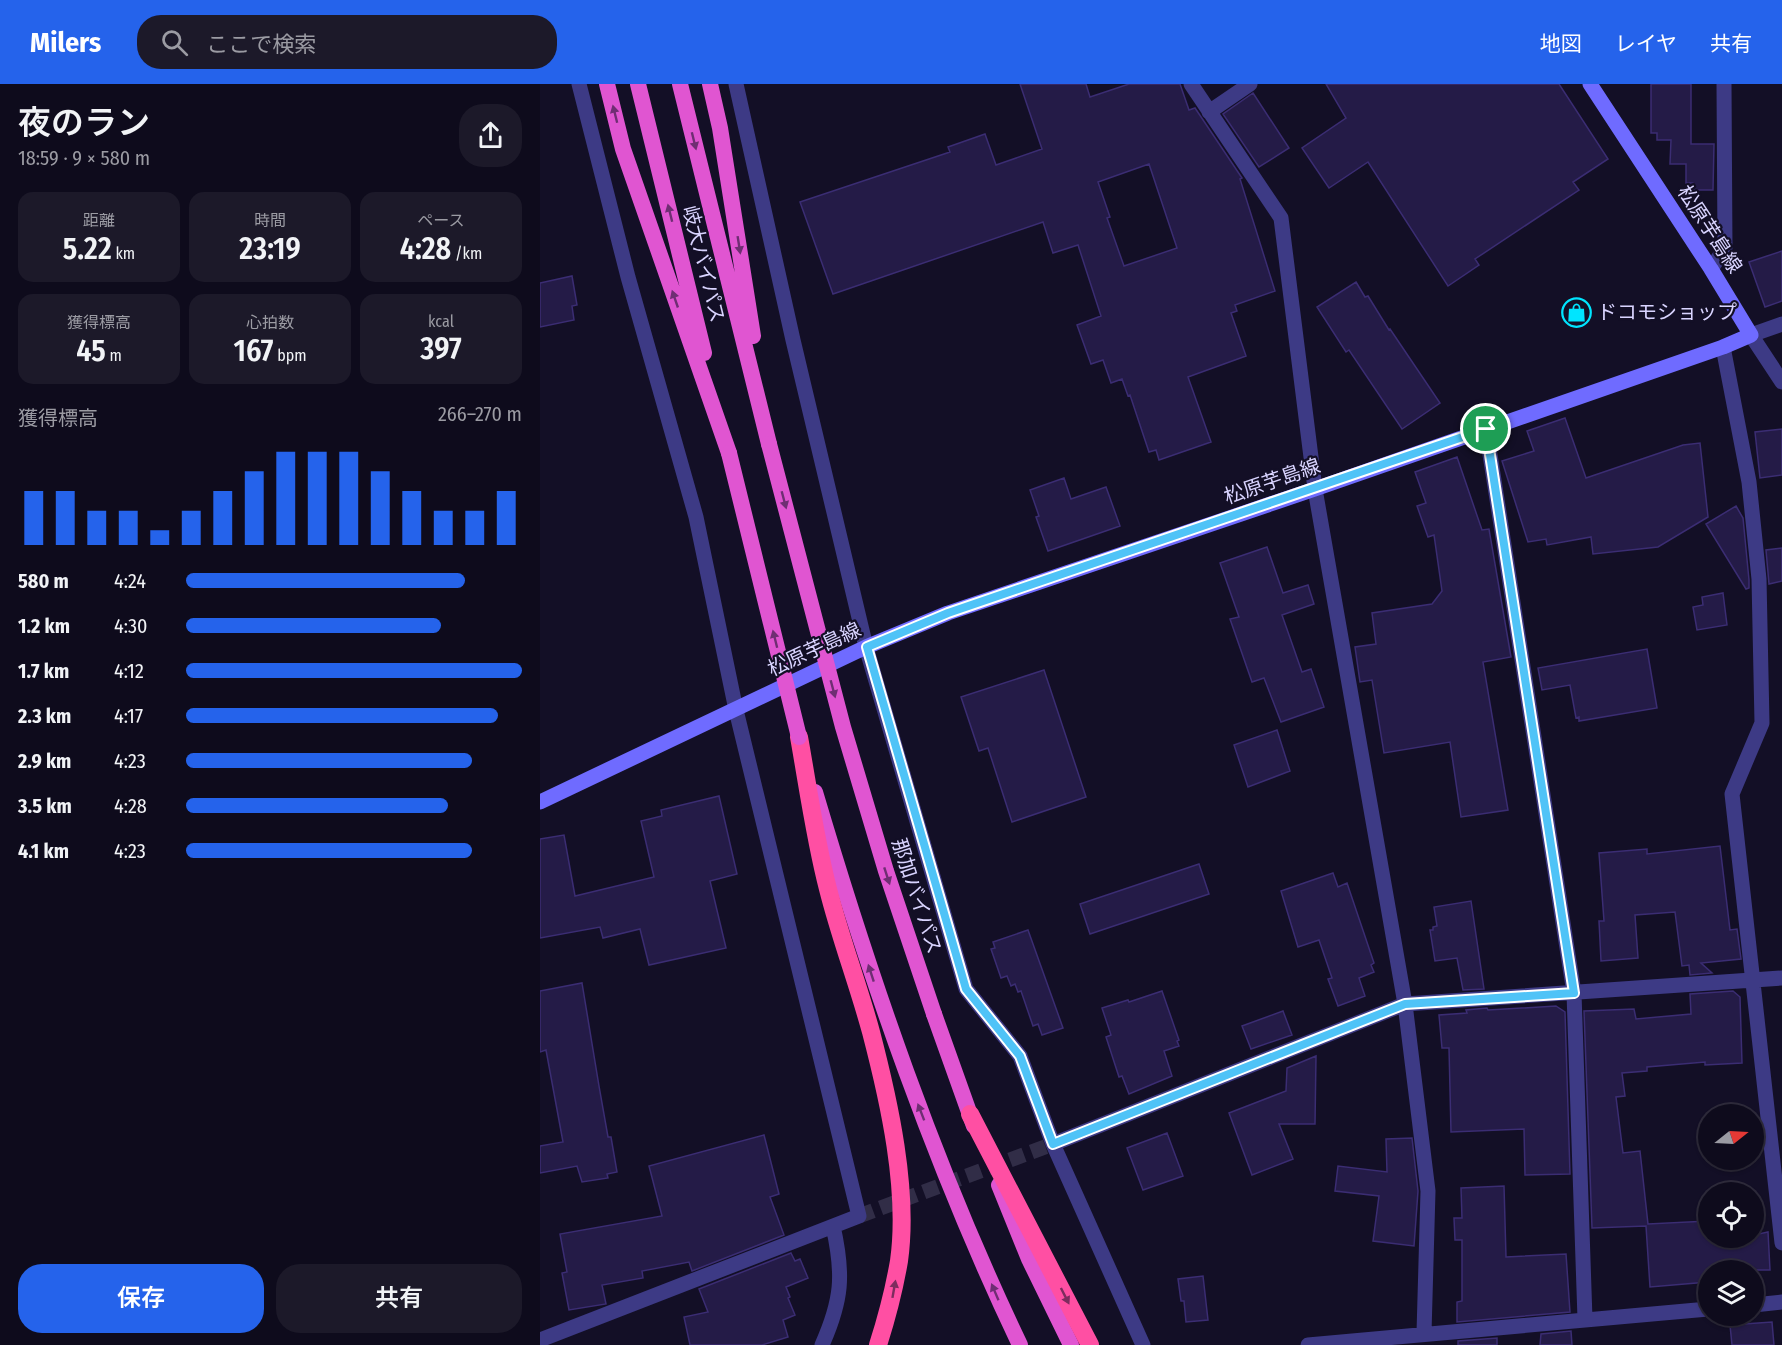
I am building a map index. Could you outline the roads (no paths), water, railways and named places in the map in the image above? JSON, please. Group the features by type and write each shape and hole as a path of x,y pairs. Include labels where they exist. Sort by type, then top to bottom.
{"highway":[{"path":"607,84 623,149 729,453 799,737 845,895 890,1028 955,1201 1020,1345"},
{"name":"岐大バイパス","path":"638,84 729,453"},
{"name":"岐大バイパス","path":"680,84 769,444"},
{"path":"710,84 720,128 769,444"},
{"name":"那加バイパス","path":"769,444 843,727 886,871 970,1114 1029,1259 1071,1345"},
{"path":"799,737 827,888 871,1032 895,1147 900,1208 899,1259 890,1311 878,1345"},
{"path":"970,1114 1090,1345"}],"main road":[{"name":"松原芋島線","path":"540,802 867,647 948,613 1315,489 1723,347 1751,335 1711,269 1590,84"}],"street":[{"path":"543,1341 859,1216 736,710 696,517 628,277 579,84"},
{"path":"736,84 793,340 867,647 966,989 1020,1056 1053,1144 1143,1345"},
{"path":"1191,84 1281,218 1315,489 1405,1004 1428,1191 1424,1333"},
{"path":"1209,112 1250,84"},
{"path":"1711,269 1725,248 1724,84"},
{"path":"1782,324 1751,335 1782,382"},
{"path":"1723,347 1749,482 1759,579 1762,723 1732,794 1782,1243"},
{"path":"1486,429 1574,993 1585,1319"},
{"path":"1053,1144 1405,1004 1782,978"},
{"path":"822,1345 834,1318 841,1282 840,1256 833,1226"},
{"path":"1764,1304 1782,1302"},
{"path":"1308,1345 1698,1310"}],"tunnel":[{"path":"859,1216 1053,1144"}],"place":[{"name":"ドコモショップ","path":"1576,312"}]}
